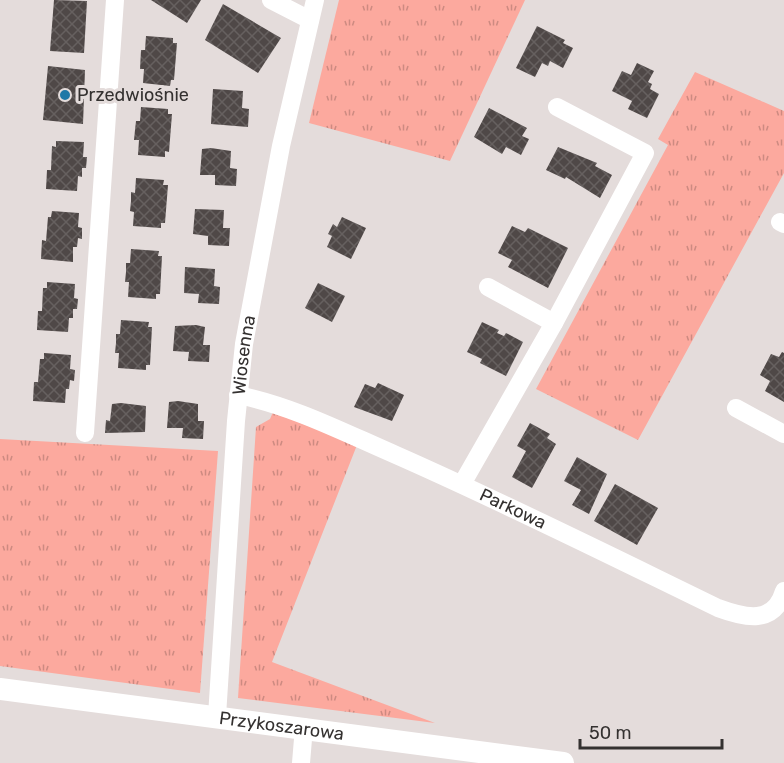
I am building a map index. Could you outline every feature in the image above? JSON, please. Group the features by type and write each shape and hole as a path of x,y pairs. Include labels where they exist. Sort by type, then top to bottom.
{"street":[{"path":"85,433 115,0"},
{"path":"271,0 310,20"},
{"name":"Wiosenna","path":"217,716 238,394 244,344 281,146 315,0"},
{"path":"462,484 554,323 645,153 557,107"},
{"path":"488,288 554,323"},
{"name":"Parkowa","path":"238,394 263,400 335,428 462,484 728,612 760,618 772,612 782,596"},
{"path":"736,408 784,434"},
{"name":"Przykoszarowa","path":"0,689 304,727 563,763"},
{"path":"301,763 304,727"}],"green space":[{"path":"339,0 525,0 450,161 309,123"},
{"path":"695,72 784,111 784,173 638,440 536,389 668,145 658,139"},
{"path":"273,412 357,445 272,662 435,723 238,698 256,427 270,419"},
{"path":"0,439 218,451 200,693 0,666"}],"building":[{"path":"54,0 87,1 84,53 50,51"},
{"path":"151,0 201,0 187,23"},
{"path":"223,4 281,38 258,73 205,40"},
{"path":"537,26 565,40 563,43 573,48 563,68 550,61 548,66 542,63 535,77 516,68"},
{"path":"146,36 173,38 173,43 177,43 174,80 171,80 170,86 143,83 144,69 140,69 141,50 145,50"},
{"path":"637,63 654,71 648,82 652,84 650,89 659,94 647,118 628,109 632,101 612,91 622,71 631,75"},
{"name":"Przedwiośnie","path":"48,66 85,70 83,124 43,120"},
{"path":"213,89 243,91 242,108 249,109 248,127 211,124"},
{"path":"141,107 168,109 168,114 172,114 169,152 165,151 165,157 138,155 139,140 134,140 136,121 140,121"},
{"path":"489,108 527,128 522,136 529,139 521,155 506,147 502,154 474,137"},
{"path":"56,141 84,142 83,157 87,157 86,168 82,168 82,177 78,176 77,191 46,189 47,170 51,170 52,146 56,147"},
{"path":"558,147 597,163 595,166 612,175 600,198 566,177 565,179 546,170"},
{"path":"202,149 231,151 230,168 237,169 236,186 215,185 215,175 200,175"},
{"path":"136,178 164,180 163,185 168,185 165,223 161,223 161,228 133,226 134,212 130,211 131,192 135,193"},
{"path":"195,209 224,210 223,228 230,228 229,246 208,245 208,236 193,234"},
{"path":"52,211 79,213 78,227 82,228 82,239 78,238 77,247 73,247 73,262 41,259 42,240 46,241 48,217 51,217"},
{"path":"342,217 366,228 351,259 327,247 332,236 328,234 333,224 337,227"},
{"path":"512,226 525,232 528,228 568,248 548,288 508,267 512,260 498,253"},
{"path":"131,249 159,251 158,256 162,256 160,294 156,294 156,299 128,297 129,282 125,282 126,263 130,263"},
{"path":"185,267 215,269 214,286 220,287 219,304 198,303 199,294 184,293"},
{"path":"47,282 75,284 74,298 78,299 77,309 73,309 73,318 69,318 68,332 37,330 38,311 42,311 43,288 47,288"},
{"path":"318,283 345,296 332,322 305,308"},
{"path":"121,320 149,322 148,327 152,327 150,365 146,365 146,370 118,368 119,353 115,353 116,334 120,334"},
{"path":"482,322 499,330 497,333 504,336 506,333 523,342 506,376 480,363 482,359 467,352"},
{"path":"175,326 205,327 203,345 210,345 209,362 188,361 189,352 173,351"},
{"path":"782,352 784,353 784,402 765,391 770,381 760,375 771,354 779,357"},
{"path":"44,353 71,355 70,369 75,370 74,381 70,380 69,389 66,389 65,403 33,401 34,382 38,382 40,359 44,359"},
{"path":"378,383 404,395 392,421 354,407 365,384 375,388"},
{"path":"169,402 198,404 198,421 204,421 203,439 182,438 183,428 167,428"},
{"path":"112,404 146,406 145,432 105,433 106,420 110,421"},
{"path":"530,423 550,434 547,438 556,444 532,488 512,477 526,451 517,446"},
{"path":"577,457 607,474 589,514 572,505 581,490 564,481"},
{"path":"615,484 658,508 637,545 594,521"}],"place":[{"name":"Przedwiośnie","path":"65,95"}]}
